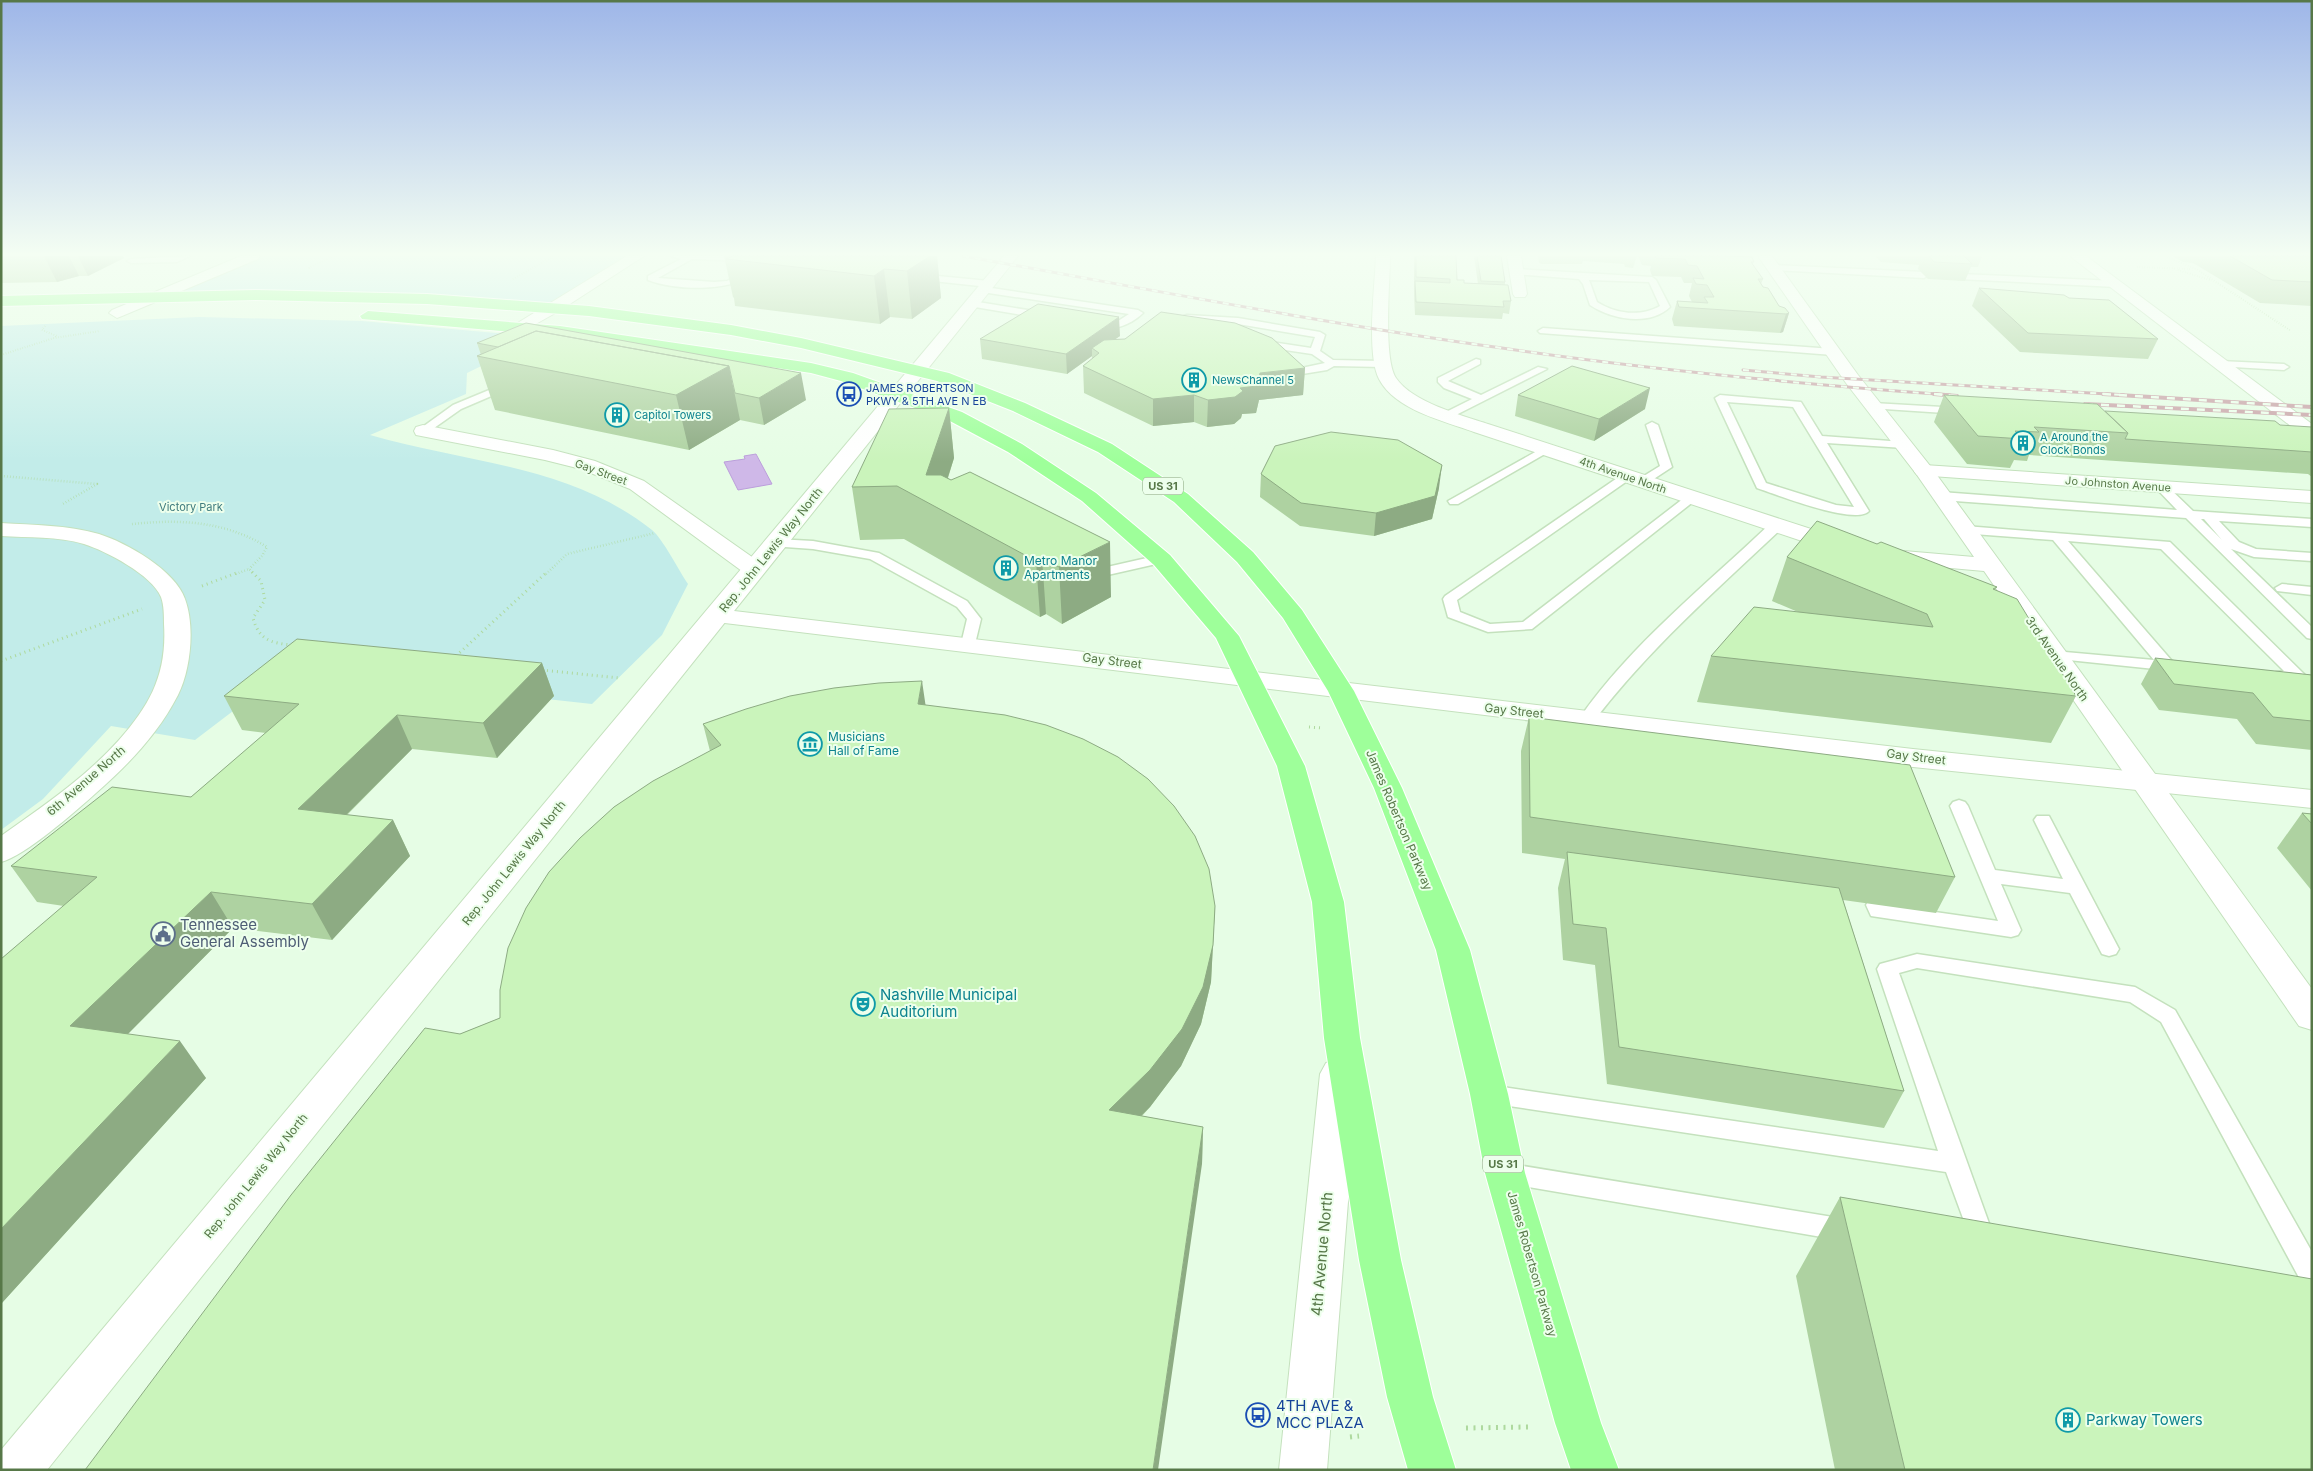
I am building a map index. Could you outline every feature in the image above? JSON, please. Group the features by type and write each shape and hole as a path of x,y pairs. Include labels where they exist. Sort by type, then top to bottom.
{"main road":[{"path":"487,325 677,347 811,368 898,395 955,416 1014,448 1089,497 1160,559 1227,636 1291,766 1328,902 1342,1038 1380,1260 1410,1397 1432,1470"},
{"name":"James Robertson Parkway","path":"698,325 801,343 942,377 1019,407 1105,448 1181,498 1245,557 1293,616 1341,690 1388,788 1453,950 1489,1094 1505,1173 1578,1423 1595,1470"}],"street":[{"path":"519,327 523,325"},
{"name":"Rep. John Lewis Way North","path":"16,1470 955,325"},
{"name":"4th Avenue North","path":"1383,325 1383,364 1387,378 1406,396 1448,416 1866,556"},
{"name":"3rd Avenue North","path":"1814,325 1873,406 1924,471 2312,1016"},
{"path":"2169,325 2312,433"},
{"name":"Gay Street","path":"423,431 546,454 588,465 637,485 754,569"},
{"name":"Jo Johnston Avenue","path":"1924,471 2312,497"},
{"path":"9,530 84,538 121,552 152,572 173,597"},
{"path":"1866,556 1990,564"},
{"path":"1866,556 1925,581"},
{"name":"6th Avenue North","path":"1,852 117,757 157,709 169,685 176,662 177,624 173,597"},
{"name":"Gay Street","path":"717,616 968,644 1587,719 1828,755 2312,799"},
{"path":"2004,621 2051,650"},
{"name":"4th Avenue North","path":"1302,1470 1342,1038"}],"lane":[{"path":"1180,325 1197,329"},
{"path":"1259,325 1320,335 1315,352"},
{"path":"1543,331 1833,352"},
{"path":"1244,340 1315,352 1331,363 1383,364"},
{"path":"1476,362 1443,378 1443,382 1448,386 1482,399"},
{"path":"1296,372 1328,367 1331,363"},
{"path":"2220,364 2284,366"},
{"path":"1448,416 1542,369"},
{"path":"423,431 457,407 506,386"},
{"path":"1720,398 1797,404 1818,439 1863,511 1835,508 1760,485 1720,398"},
{"path":"1873,406 1973,412"},
{"path":"1652,424 1666,467 1635,479 1450,599 1453,614 1488,628 1527,626 1692,498"},
{"path":"2290,432 2312,433"},
{"path":"1818,439 1904,445"},
{"path":"1454,501 1546,449"},
{"path":"2161,487 2312,635"},
{"path":"1941,496 2312,523"},
{"path":"2208,516 2234,545 2254,553 2312,557"},
{"path":"1587,719 1607,692 1640,655 1776,526"},
{"path":"1966,530 2165,545 2298,676 2270,674"},
{"path":"2057,536 2168,665"},
{"path":"776,543 813,545 874,556 962,604 974,620 968,644"},
{"path":"1081,570 1090,575 1160,559"},
{"path":"2282,588 2312,591"},
{"path":"2051,650 2186,667"},
{"path":"1876,905 1878,911 2011,930 1959,806"},
{"path":"2043,820 2109,949"},
{"path":"1988,876 2076,887"},
{"path":"1994,1255 1954,1163 1887,969 1916,961 2135,995 2168,1016 2312,1277"},
{"path":"1489,1094 1954,1163"},
{"path":"1505,1173 1872,1234"},
{"path":"1960,1249 1994,1255"}],"path":[{"path":"1,355 57,336 42,330 47,325"},
{"path":"2281,325 2291,331"},
{"path":"2,477 97,484 9,530"},
{"path":"1,661 249,569 262,556 267,547 256,539 202,521 165,520 128,524 84,538"},
{"path":"451,661 567,554 660,532"},
{"path":"249,569 261,581 266,600 253,618 256,633 269,643 298,646"},
{"path":"540,670 619,678"},
{"path":"1460,1428 1528,1427"}],"green space":[{"name":"Victory Park","path":"403,325 541,337 467,373 466,394 370,435 516,469 552,479 587,492 620,508 652,530 666,548 688,584 662,635 592,704 287,670 195,740 111,726 43,799 1,830 1,326"}],"shaded area":[{"path":"756,454 772,484 738,490 724,462 745,459 744,456"}],"building":[{"path":"522,325 535,325 801,373 759,398 735,393 729,366 536,331 498,347 477,343"},
{"path":"1004,325 1108,325 1066,354 980,339"},
{"path":"1144,325 1239,325 1272,338 1305,368 1260,373 1257,386 1240,388 1243,391 1235,397 1208,400 1194,395 1153,399 1083,366 1099,353 1092,348 1104,340 1125,339"},
{"path":"2019,325 2140,325 2158,339 2028,333"},
{"path":"536,331 729,366 676,395 477,356"},
{"path":"1572,366 1650,388 1599,419 1518,395"},
{"path":"1944,395 2097,404 2128,433 2034,427 2039,432 2015,431 2023,439 1978,436"},
{"path":"949,408 926,475 941,475 951,480 970,472 1110,542 1059,567 1042,558 1036,561 897,486 852,487 889,409"},
{"path":"2105,411 2275,421 2280,425 2312,427 2312,452 2125,439 2128,433"},
{"path":"1331,432 1398,440 1442,465 1435,496 1376,513 1301,503 1261,474 1275,446"},
{"path":"1817,521 1877,544 1881,542 1997,587 1993,589 2017,599 2076,696 1711,656 1754,607 1933,627 1927,614 1787,557"},
{"name":"Tennessee General Assembly","path":"297,639 542,663 483,723 397,715 298,809 393,820 312,904 211,892 70,1026 180,1041 1,1229 1,959 97,877 11,866 112,787 191,797 299,704 224,696"},
{"path":"2155,658 2312,675 2312,721 2273,717 2253,693 2174,684"},
{"path":"922,681 918,704 1005,715 1046,725 1083,739 1118,757 1148,779 1174,806 1195,836 1209,869 1215,906 1213,945 1203,987 1182,1029 1150,1070 1109,1110 1203,1127 1153,1470 85,1470 291,1195 425,1028 460,1034 500,1018 500,990 508,948 526,908 549,872 580,838 614,807 653,781 721,745 703,724 790,696 834,688"},
{"path":"1529,717 1910,765 1955,877 1530,817"},
{"path":"2302,813 2312,814 2312,824"},
{"path":"1567,852 1839,888 1904,1091 1619,1047 1606,928 1573,924"},
{"path":"1840,1197 2312,1279 2312,1470 1905,1470"}],"railway":[{"path":"1352,325 1614,363 1726,376 1950,395"},
{"path":"1743,370 1821,377 2124,395"},
{"path":"1934,394 1957,396"},
{"path":"2103,394 2312,407"},
{"path":"2085,404 2312,415"}],"place":[{"name":"NewsChannel 5","path":"1194,380"},
{"name":"JAMES ROBERTSON PKWY & 5TH AVE N EB","path":"849,394"},
{"name":"Capitol Towers","path":"617,415"},
{"name":"A Around the Clock Bonds","path":"2023,443"},
{"name":"Metro Manor Apartments","path":"1006,568"},
{"name":"Musicians Hall of Fame","path":"810,744"},
{"name":"Tennessee General Assembly","path":"163,934"},
{"name":"Nashville Municipal Auditorium","path":"863,1004"},
{"name":"4TH AVE & MCC PLAZA","path":"1258,1415"},
{"name":"Parkway Towers","path":"2068,1420"}]}
